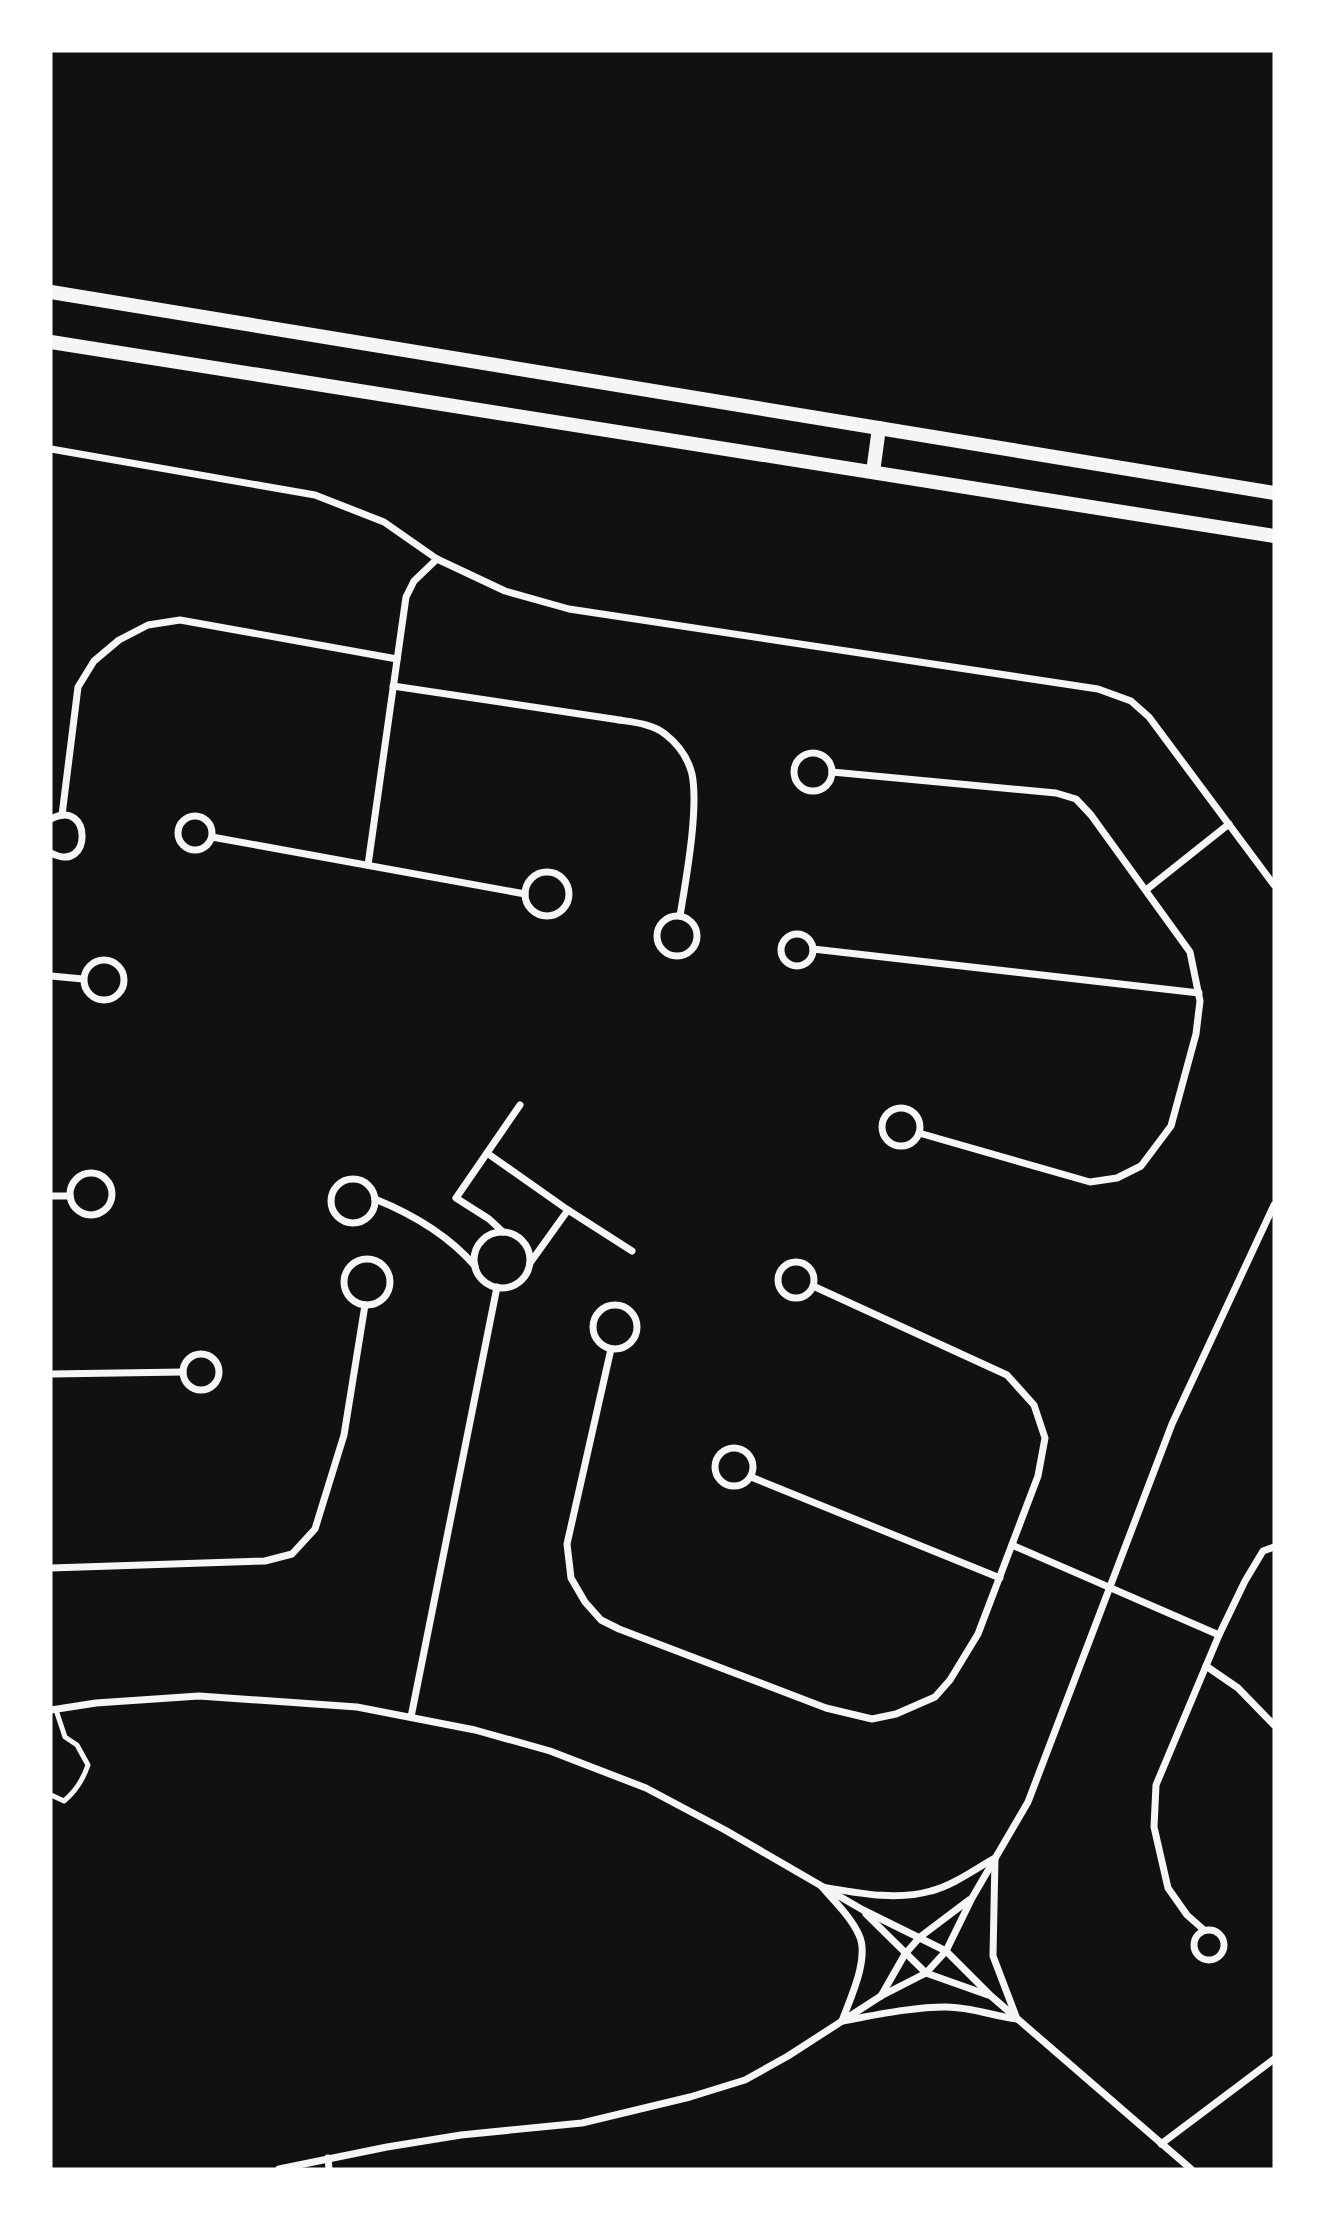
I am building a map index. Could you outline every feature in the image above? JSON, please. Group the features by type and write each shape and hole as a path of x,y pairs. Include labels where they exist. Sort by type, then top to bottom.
{"main road":[{"path":"51,292 1274,493"},
{"path":"51,342 1274,536"},
{"path":"873,472 879,428"}],"street":[{"path":"51,449 315,495 384,522 437,559 505,591 569,609 1098,689 1132,701 1149,717 1274,885"},
{"path":"368,865 406,597 414,580 437,559"},
{"path":"62,815 78,687 94,661 119,640 148,625 180,620 397,659"},
{"path":"393,685 642,724 663,732 681,749 692,774 693,806 680,916"},
{"path":"813,753 828,761 832,772 831,779 822,789 809,791 798,785 793,773 801,756 813,753"},
{"path":"832,772 1056,793 1076,799 1091,815 1190,952 1199,993 1196,1034 1171,1126 1141,1166 1116,1178 1090,1182 919,1133"},
{"path":"51,819 62,815 75,819 82,830 82,843 69,856 62,857 51,853"},
{"path":"191,816 202,817 211,825 212,837 206,846 190,849 181,843 178,827 191,816"},
{"path":"1146,890 1229,824"},
{"path":"212,837 525,894"},
{"path":"551,873 564,880 569,893 565,907 554,915 547,916 534,912 526,901 525,894 530,880 536,875 551,873"},
{"path":"673,916 680,916 692,921 698,933 690,951 678,956 671,955 661,947 657,935 662,923 673,916"},
{"path":"800,933 809,939 813,949 807,963 796,966 783,959 780,949 781,943 789,935 800,933"},
{"path":"813,949 1199,993"},
{"path":"100,960 118,965 124,978 117,996 105,1000 92,997 87,992 83,979 88,967 100,960"},
{"path":"51,975 83,979"},
{"path":"520,1105 456,1198 489,1219 503,1232 520,1238 526,1245 530,1262"},
{"path":"898,1108 910,1111 919,1120 919,1133 912,1143 894,1145 883,1132 884,1120 898,1108"},
{"path":"487,1153 632,1251"},
{"path":"90,1173 97,1174 108,1182 112,1195 106,1208 94,1215 81,1213 75,1208 70,1196 77,1178 90,1173"},
{"path":"350,1180 364,1182 374,1192 375,1199 372,1213 361,1222 346,1222 340,1219 332,1206 333,1192 337,1186 350,1180"},
{"path":"51,1196 70,1196"},
{"path":"375,1199 399,1209 460,1248 481,1278 497,1287 515,1284 527,1271 530,1262 568,1210"},
{"path":"279,2169 461,2135 582,2123 690,2097 745,2080 788,2056 881,1996 926,1973 946,1951 972,1898 1028,1802 1172,1424 1274,1205"},
{"path":"475,1266 475,1252 485,1237 489,1219"},
{"path":"485,1237 503,1232"},
{"path":"526,1245 545,1242"},
{"path":"460,1248 475,1252"},
{"path":"368,1258 387,1269 391,1284 385,1297 372,1305 365,1305 350,1298 344,1284 347,1269 353,1263 368,1258"},
{"path":"799,1261 813,1273 813,1286 807,1295 790,1297 778,1285 779,1273 787,1264 799,1261"},
{"path":"611,1349 567,1544 571,1578 585,1602 601,1620 826,1708 873,1719 896,1714 935,1697 950,1680 978,1634 1038,1476 1045,1438 1034,1405 1007,1375 813,1286"},
{"path":"411,1717 497,1287"},
{"path":"51,1568 265,1561 292,1554 315,1530 324,1505 344,1435 365,1305"},
{"path":"608,1306 622,1306 634,1315 638,1329 632,1343 618,1350 611,1349 598,1342 593,1322 601,1310 608,1306"},
{"path":"205,1355 215,1361 219,1372 212,1387 201,1390 186,1383 183,1372 192,1356 205,1355"},
{"path":"51,1374 183,1372"},
{"path":"725,1450 743,1450 752,1458 754,1471 751,1477 747,1482 735,1486 723,1482 716,1472 716,1459 725,1450"},
{"path":"751,1477 1000,1578"},
{"path":"1012,1545 1219,1635"},
{"path":"1205,1930 1197,1936 1195,1950 1205,1960 1215,1959 1223,1952 1225,1942 1215,1931 1205,1930 1187,1915 1168,1888 1154,1827 1156,1785 1219,1635 1245,1581 1263,1551 1274,1546"},
{"path":"1206,1666 1238,1688 1274,1725"},
{"path":"53,1710 96,1703 199,1696 357,1707 475,1730 550,1751 646,1788 725,1829 863,1910 946,1951 1017,2019 1191,2169"},
{"path":"822,1886 860,1894 894,1896 932,1891 995,1858"},
{"path":"995,1858 993,1956 1017,2019"},
{"path":"822,1886 861,1938 863,1953 842,2021"},
{"path":"881,1996 905,1954 920,1937 972,1898"},
{"path":"863,1910 926,1973 992,1996"},
{"path":"842,2021 946,2007 1017,2019"},
{"path":"1161,2144 1274,2059"},
{"path":"328,2158 330,2169"}],"lane":[{"path":"51,1795 64,1801 74,1793 85,1776 88,1765 77,1745 65,1737 53,1710"}]}
